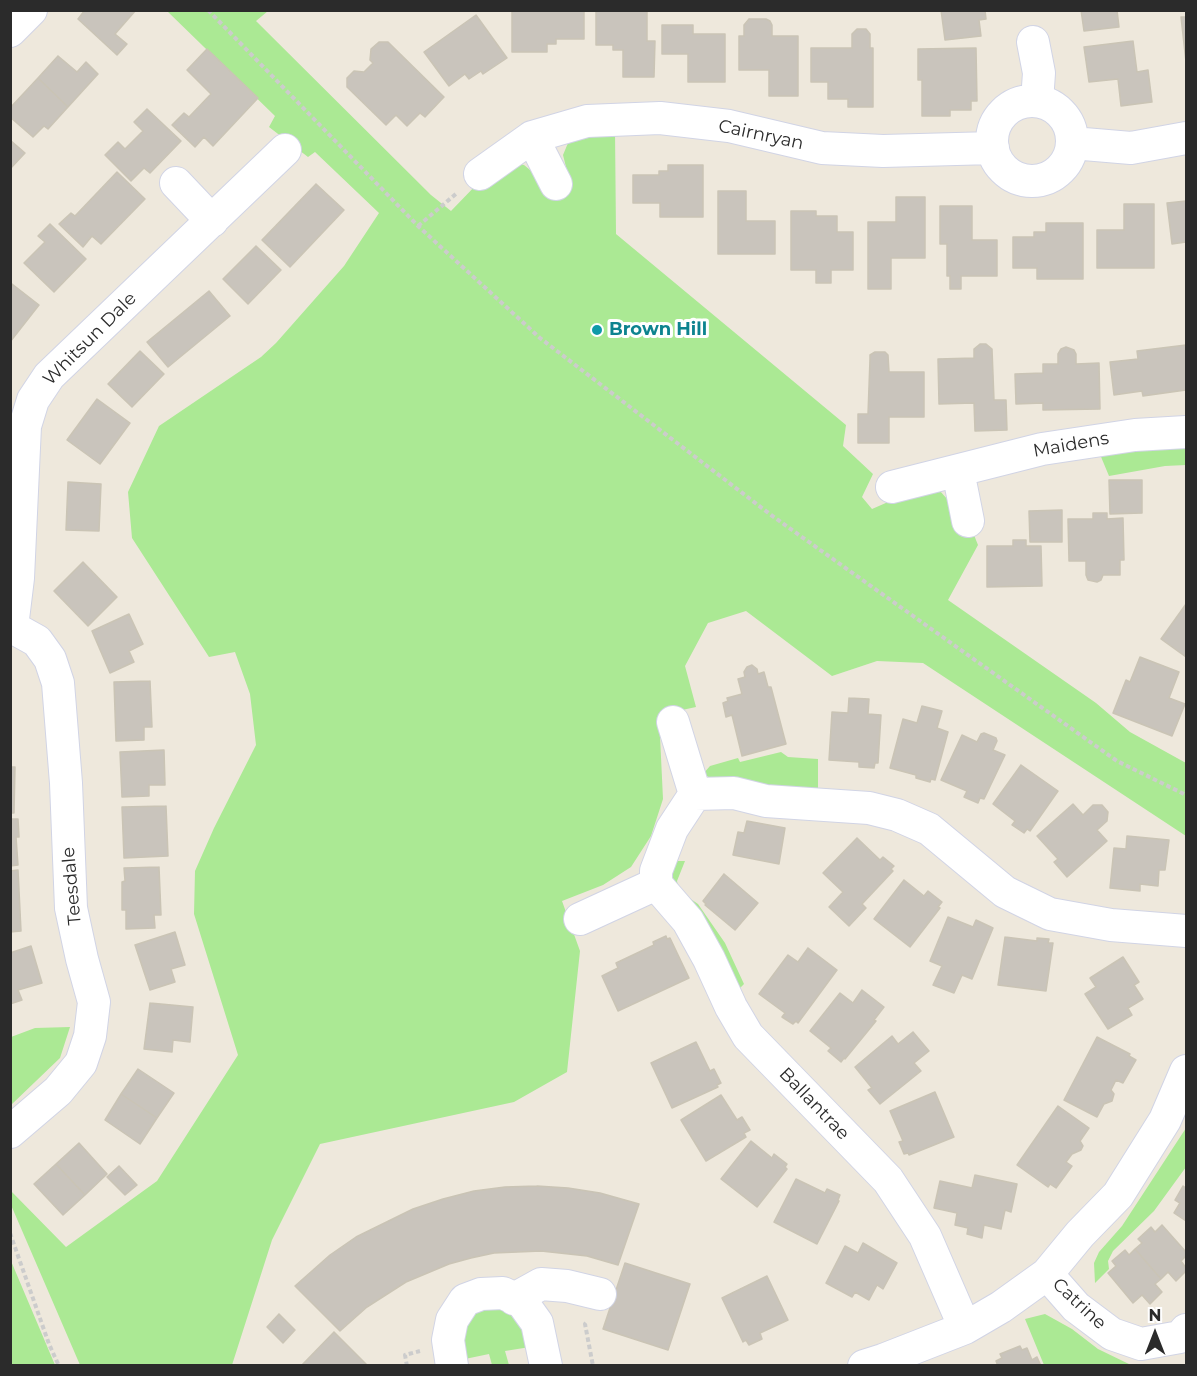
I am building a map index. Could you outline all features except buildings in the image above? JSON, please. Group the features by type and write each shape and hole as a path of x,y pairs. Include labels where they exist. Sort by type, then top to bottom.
{"street":[{"path":"1033,42 1039,73 1037,101"},
{"path":"1037,101 1058,111 1066,120 1071,131 1072,143 1070,156 1053,175 1041,180 1029,181 1016,178 1005,171 997,160 993,148 994,130 1003,114 1013,106 1037,101"},
{"name":"Cairnryan","path":"480,174 532,137 587,121 660,118 729,126 822,148 884,151 993,148"},
{"path":"532,137 556,184"},
{"path":"1072,143 1131,148 1186,138"},
{"name":"Whitsun Dale","path":"11,627 18,578 24,426 33,400 49,376 285,150"},
{"path":"176,183 212,221"},
{"name":"Maidens","path":"891,487 1041,448 1135,435 1186,432"},
{"path":"958,471 968,521"},
{"name":"Teesdale","path":"10,1132 58,1091 81,1063 90,1036 94,1002 71,908 66,783 58,683 50,659 37,641 11,627"},
{"path":"580,919 656,884 656,871 672,830 695,794 673,722"},
{"path":"695,794 734,792 766,801 869,808 897,815 928,829 1005,892 1050,914 1111,925 1186,931"},
{"name":"Ballantrae","path":"656,884 688,921 710,959 731,1007 748,1036 888,1180 925,1236 965,1328"},
{"path":"864,1365 883,1360 965,1328 1001,1307 1047,1274 1080,1234 1118,1195 1165,1120 1186,1071"},
{"name":"Catrine","path":"1047,1274 1076,1307 1112,1334 1141,1344 1184,1337"},
{"path":"514,1299 541,1284 567,1286 600,1294"},
{"path":"452,1365 448,1340 452,1320 465,1300 481,1294 503,1293 522,1302 537,1323 546,1365"}],"path":[{"path":"208,10 418,225 540,338 771,515 1117,761 1186,795"},
{"path":"418,225 480,174"},
{"path":"10,1233 49,1344 59,1365"}],"green space":[{"path":"167,11 268,11 256,21 431,195 451,211 479,182 511,162 524,165 535,174 544,195 570,183 563,155 568,143 574,137 615,131 616,234 846,425 843,446 873,474 862,497 872,509 911,492 940,491 970,525 978,545 948,600 1096,703 1130,732 1186,763 1186,836 923,663 877,661 832,676 746,611 708,623 685,666 696,707 659,715 663,799 651,836 631,867 603,885 562,901 580,951 567,1072 514,1102 320,1144 272,1240 232,1365 80,1365 11,1205 10,1190 66,1247 157,1181 238,1055 194,914 195,871 256,745 250,694 235,652 209,657 132,538 128,492 159,426 261,357 276,343 344,266 379,213 315,152 308,157 269,127 275,116"},
{"path":"1186,446 1186,465 1165,466 1109,476 1099,452"},
{"path":"781,752 788,757 818,759 818,796 716,781 703,774 710,766 738,758 740,762"},
{"path":"676,861 685,861 677,881 679,891 698,904 725,943 744,984 735,993 673,888 671,875"},
{"path":"70,1027 60,1058 11,1105 11,1037 35,1028"},
{"path":"1186,1128 1186,1167 1154,1211 1113,1251 1108,1261 1109,1269 1095,1283 1094,1263 1099,1252 1122,1226"},
{"path":"11,1261 55,1365 11,1365"},
{"path":"494,1306 516,1314 530,1347 505,1351 509,1365 492,1365 489,1354 465,1359 461,1347 465,1324 472,1314 483,1308"},
{"path":"1045,1314 1072,1329 1098,1349 1131,1365 1044,1365 1025,1319"}],"place":[{"name":"Brown Hill","path":"597,330"}]}
